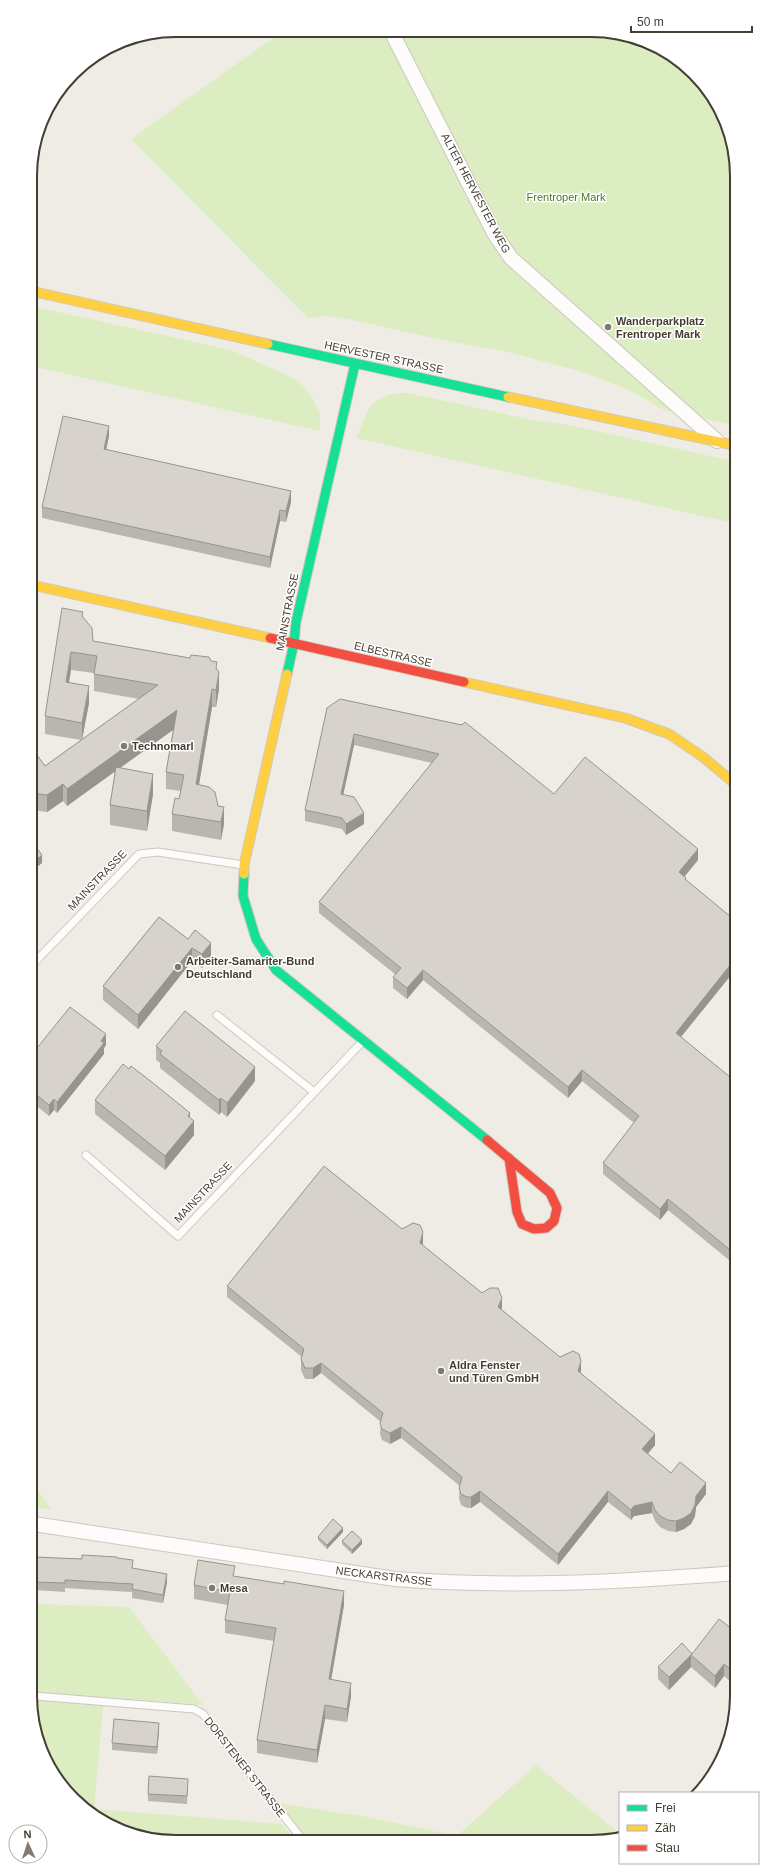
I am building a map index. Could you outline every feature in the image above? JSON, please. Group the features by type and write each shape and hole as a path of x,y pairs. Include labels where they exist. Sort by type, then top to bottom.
{"street":[{"name":"ALTER HERVESTER WEG","path":"394,37 494,233 511,258 718,441"},
{"name":"HERVESTER STRASSE","path":"37,292 355,364 730,444"},
{"name":"MAINSTRASSE","path":"355,364 298,614 294,643 244,865 243,896 256,939 276,970 509,1158 550,1194 558,1208 554,1220 546,1228 534,1229 522,1224 517,1212 509,1158"},
{"name":"ELBESTRASSE","path":"37,585 389,666 625,718 668,734 703,757 730,780"},
{"name":"NECKARSTRASSE","path":"37,1524 395,1579 444,1583 593,1583 730,1574"}],"lane":[{"name":"MAINSTRASSE","path":"37,960 138,854 158,852 244,865"},
{"path":"217,1015 314,1092"},
{"name":"MAINSTRASSE","path":"86,1155 178,1236 363,1040"},
{"name":"DORSTENER STRASSE","path":"37,1696 194,1709 203,1714 299,1835"}],"green space":[{"name":"Frentroper Mark","path":"275,37 591,37 609,38 627,42 661,56 676,66 689,78 701,91 711,106 725,140 729,158 730,424 664,410 630,390 579,371 508,352 442,340 348,319 327,316 308,318 131,139"},
{"path":"37,307 231,350 293,378 305,388 313,399 320,414 320,431 37,367"},
{"path":"408,393 528,419 569,425 730,460 730,522 356,438 366,414 374,402 388,395"},
{"path":"37,1489 52,1510 37,1508"},
{"path":"37,1604 129,1607 203,1705 104,1697 94,1808 84,1801 66,1781 56,1766 42,1732 38,1714 37,1696"},
{"path":"536,1765 618,1832 591,1835 458,1835"},
{"path":"277,1803 367,1817 452,1835 303,1835"},
{"path":"95,1809 282,1824 291,1835 167,1835 131,1828 114,1821"}],"building":[{"path":"63,416 109,426 104,449 291,491 286,511 280,510 270,557 42,507"},
{"path":"62,608 83,612 82,616 92,628 93,641 190,658 191,655 209,657 211,661 217,662 216,668 219,672 216,690 212,689 196,784 209,787 215,792 218,806 224,807 221,822 172,814 175,798 179,799 184,775 166,772 177,710 67,789 63,784 47,795 37,794 37,755 45,766 158,685 94,674 97,656 71,652 66,682 89,686 82,723 45,716"},
{"path":"340,699 462,725 465,722 554,794 585,757 698,849 679,872 686,878 685,879 730,916 730,965 676,1033 730,1077 730,1250 668,1199 660,1209 603,1163 639,1116 582,1070 568,1087 423,970 407,988 393,977 401,968 319,902 439,754 354,734 341,794 354,797 364,813 346,824 342,818 305,810 327,708"},
{"path":"116,767 153,774 147,811 110,805"},
{"path":"37,848 42,855 37,859"},
{"path":"159,917 188,939 195,930 211,943 202,954 192,948 138,1015 103,986"},
{"path":"70,1007 106,1034 101,1041 104,1043 57,1102 54,1099 49,1105 37,1095 37,1048"},
{"path":"185,1011 255,1067 227,1103 221,1098 219,1100 160,1054 162,1051 156,1046"},
{"path":"123,1064 129,1069 131,1066 153,1083 190,1113 188,1116 194,1121 165,1156 95,1100"},
{"name":"Aldra Fenster und Türen GmbH","path":"324,1166 402,1229 413,1223 420,1225 423,1232 420,1243 482,1293 490,1288 498,1288 502,1298 498,1307 560,1357 573,1351 579,1354 581,1361 578,1371 655,1434 642,1449 671,1473 680,1462 706,1483 696,1496 695,1505 691,1513 676,1521 668,1520 660,1516 655,1510 652,1502 634,1506 631,1510 608,1491 558,1554 480,1491 471,1497 461,1494 459,1488 462,1477 401,1427 390,1433 382,1429 380,1423 383,1413 321,1363 313,1368 305,1368 301,1359 304,1349 227,1286"},
{"path":"333,1519 343,1528 327,1545 318,1537"},
{"path":"352,1531 362,1540 352,1550 342,1541"},
{"path":"82,1555 117,1557 133,1560 132,1568 167,1574 163,1595 132,1589 133,1584 65,1580 65,1583 37,1582 37,1557 82,1559"},
{"path":"198,1560 235,1566 233,1576 284,1584 284,1581 344,1591 329,1679 351,1683 347,1709 325,1705 317,1750 257,1740 276,1628 225,1620 230,1592 194,1585"},
{"path":"719,1619 730,1627 730,1669 724,1664 715,1676 691,1655 669,1677 658,1667 682,1643 692,1654"},
{"path":"114,1719 159,1723 157,1747 112,1743"},
{"path":"149,1776 188,1779 187,1796 148,1794"}],"traffic: fast":[{"path":"268,344 508,397"},
{"path":"287,674 294,643 296,622 355,364"},
{"path":"244,874 243,896 256,939 276,970 487,1140"}],"traffic: slow":[{"path":"37,292 268,344"},
{"path":"508,397 730,444"},
{"path":"37,586 270,638"},
{"path":"244,874 244,865 287,674"},
{"path":"464,682 625,718 669,734 703,757 730,780"}],"traffic: jam":[{"path":"270,638 464,682"},
{"path":"487,1140 550,1193 557,1208 554,1221 546,1228 534,1229 522,1224 517,1212 509,1158"}],"place":[{"name":"Wanderparkplatz Frentroper Mark","path":"608,327"},
{"name":"Technomarl","path":"124,746"},
{"name":"Arbeiter-Samariter-Bund Deutschland","path":"178,967"},
{"name":"Aldra Fenster und Türen GmbH","path":"441,1371"},
{"name":"Mesa","path":"212,1588"}]}
